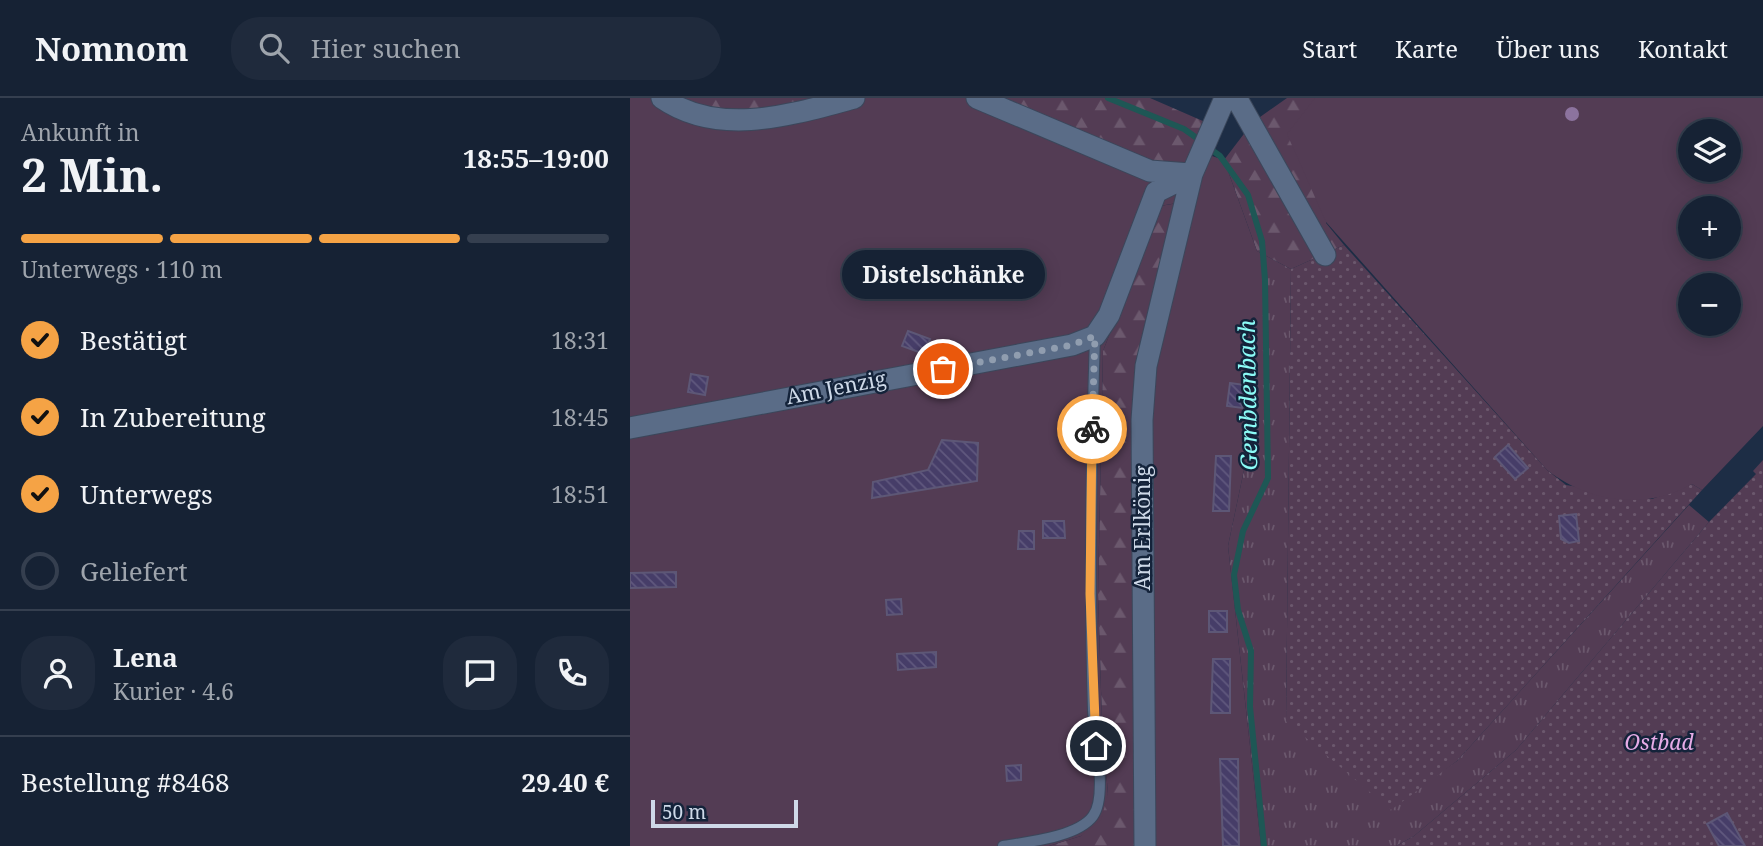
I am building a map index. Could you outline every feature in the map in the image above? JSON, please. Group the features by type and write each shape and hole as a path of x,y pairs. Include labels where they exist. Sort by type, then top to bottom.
{"street":[{"path":"662,98 706,116 733,120 779,117 854,98"},
{"path":"977,98 1150,171 1192,174"},
{"path":"1232,99 1325,255"},
{"name":"Am Erlkönig","path":"1145,846 1142,420 1146,366 1192,174 1212,125 1232,99"},
{"path":"1095,336 1109,315 1156,192 1192,174"},
{"name":"Am Jenzig","path":"630,428 1072,345 1095,336"}],"lane":[{"path":"1003,846 1077,828 1093,816 1100,793 1094,723 1090,594 1095,336"}],"green space":[{"path":"630,98 662,98 706,116 854,98 977,98 1192,174 1200,152 1224,160 1257,251 1257,408 1228,546 1261,846 1138,846 1133,424 1177,203 1160,206 1103,351 1098,594 1102,722 1108,794 1101,820 1081,836 1049,846 630,846"},
{"path":"662,98 854,98 754,120"},
{"path":"977,98 1150,98 1212,125 1192,174 1150,171"},
{"path":"1287,98 1348,98 1326,223 1344,245 1291,269 1257,251 1224,160 1253,122"},
{"path":"1315,98 1763,98 1763,426 1702,490 1692,484 1656,498 1637,500 1599,496 1580,489 1547,470 1326,222 1287,134"},
{"path":"1178,203 1138,846 1049,846 1081,836 1108,794 1102,722 1098,594 1103,351 1160,206"},
{"path":"1344,245 1547,470 1566,485 1652,499 1692,484 1702,490 1457,761 1391,810 1286,721 1291,269"},
{"path":"1257,251 1291,269 1286,721 1438,774 1457,761 1689,505 1709,522 1516,750 1414,836 1396,846 1261,846 1228,546 1257,408"},
{"name":"Ostbad","path":"1763,460 1763,846 1396,846 1414,836 1516,750 1709,522 1756,474 1753,471"}],"building":[{"path":"908,331 930,339 924,354 902,346"},
{"path":"691,374 708,377 705,395 688,392"},
{"path":"1230,383 1245,385 1242,408 1227,406"},
{"path":"942,440 978,443 977,481 872,498 873,482 928,470"},
{"path":"1508,445 1528,468 1515,479 1495,457"},
{"path":"1216,456 1231,456 1229,511 1213,511"},
{"path":"1576,514 1579,541 1569,543 1561,539 1559,516"},
{"path":"1043,521 1064,521 1065,538 1043,538"},
{"path":"1019,531 1034,531 1034,549 1018,549"},
{"path":"676,572 676,587 630,588 630,573"},
{"path":"901,599 902,614 887,615 886,600"},
{"path":"1209,611 1227,611 1227,632 1209,632"},
{"path":"936,652 936,667 898,670 897,654"},
{"path":"1213,659 1230,659 1230,713 1211,713"},
{"path":"1220,759 1238,759 1239,846 1223,846"},
{"path":"1021,765 1021,780 1007,781 1006,766"},
{"path":"1727,813 1745,846 1719,846 1707,824"}],"waterway":[{"name":"Gembdenbach","path":"1108,98 1184,129 1201,141"},
{"name":"Gembdenbach","path":"1209,148 1220,156 1248,195 1262,241 1268,478 1243,531 1234,575 1238,610 1251,651 1250,707 1264,846"}],"way so far":[{"path":"943,369 1072,345 1095,336 1092,429"}],"place":[{"name":"Distelschänke","path":"943,369"}],"route":[{"path":"1092,429 1090,594 1096,746"}]}
